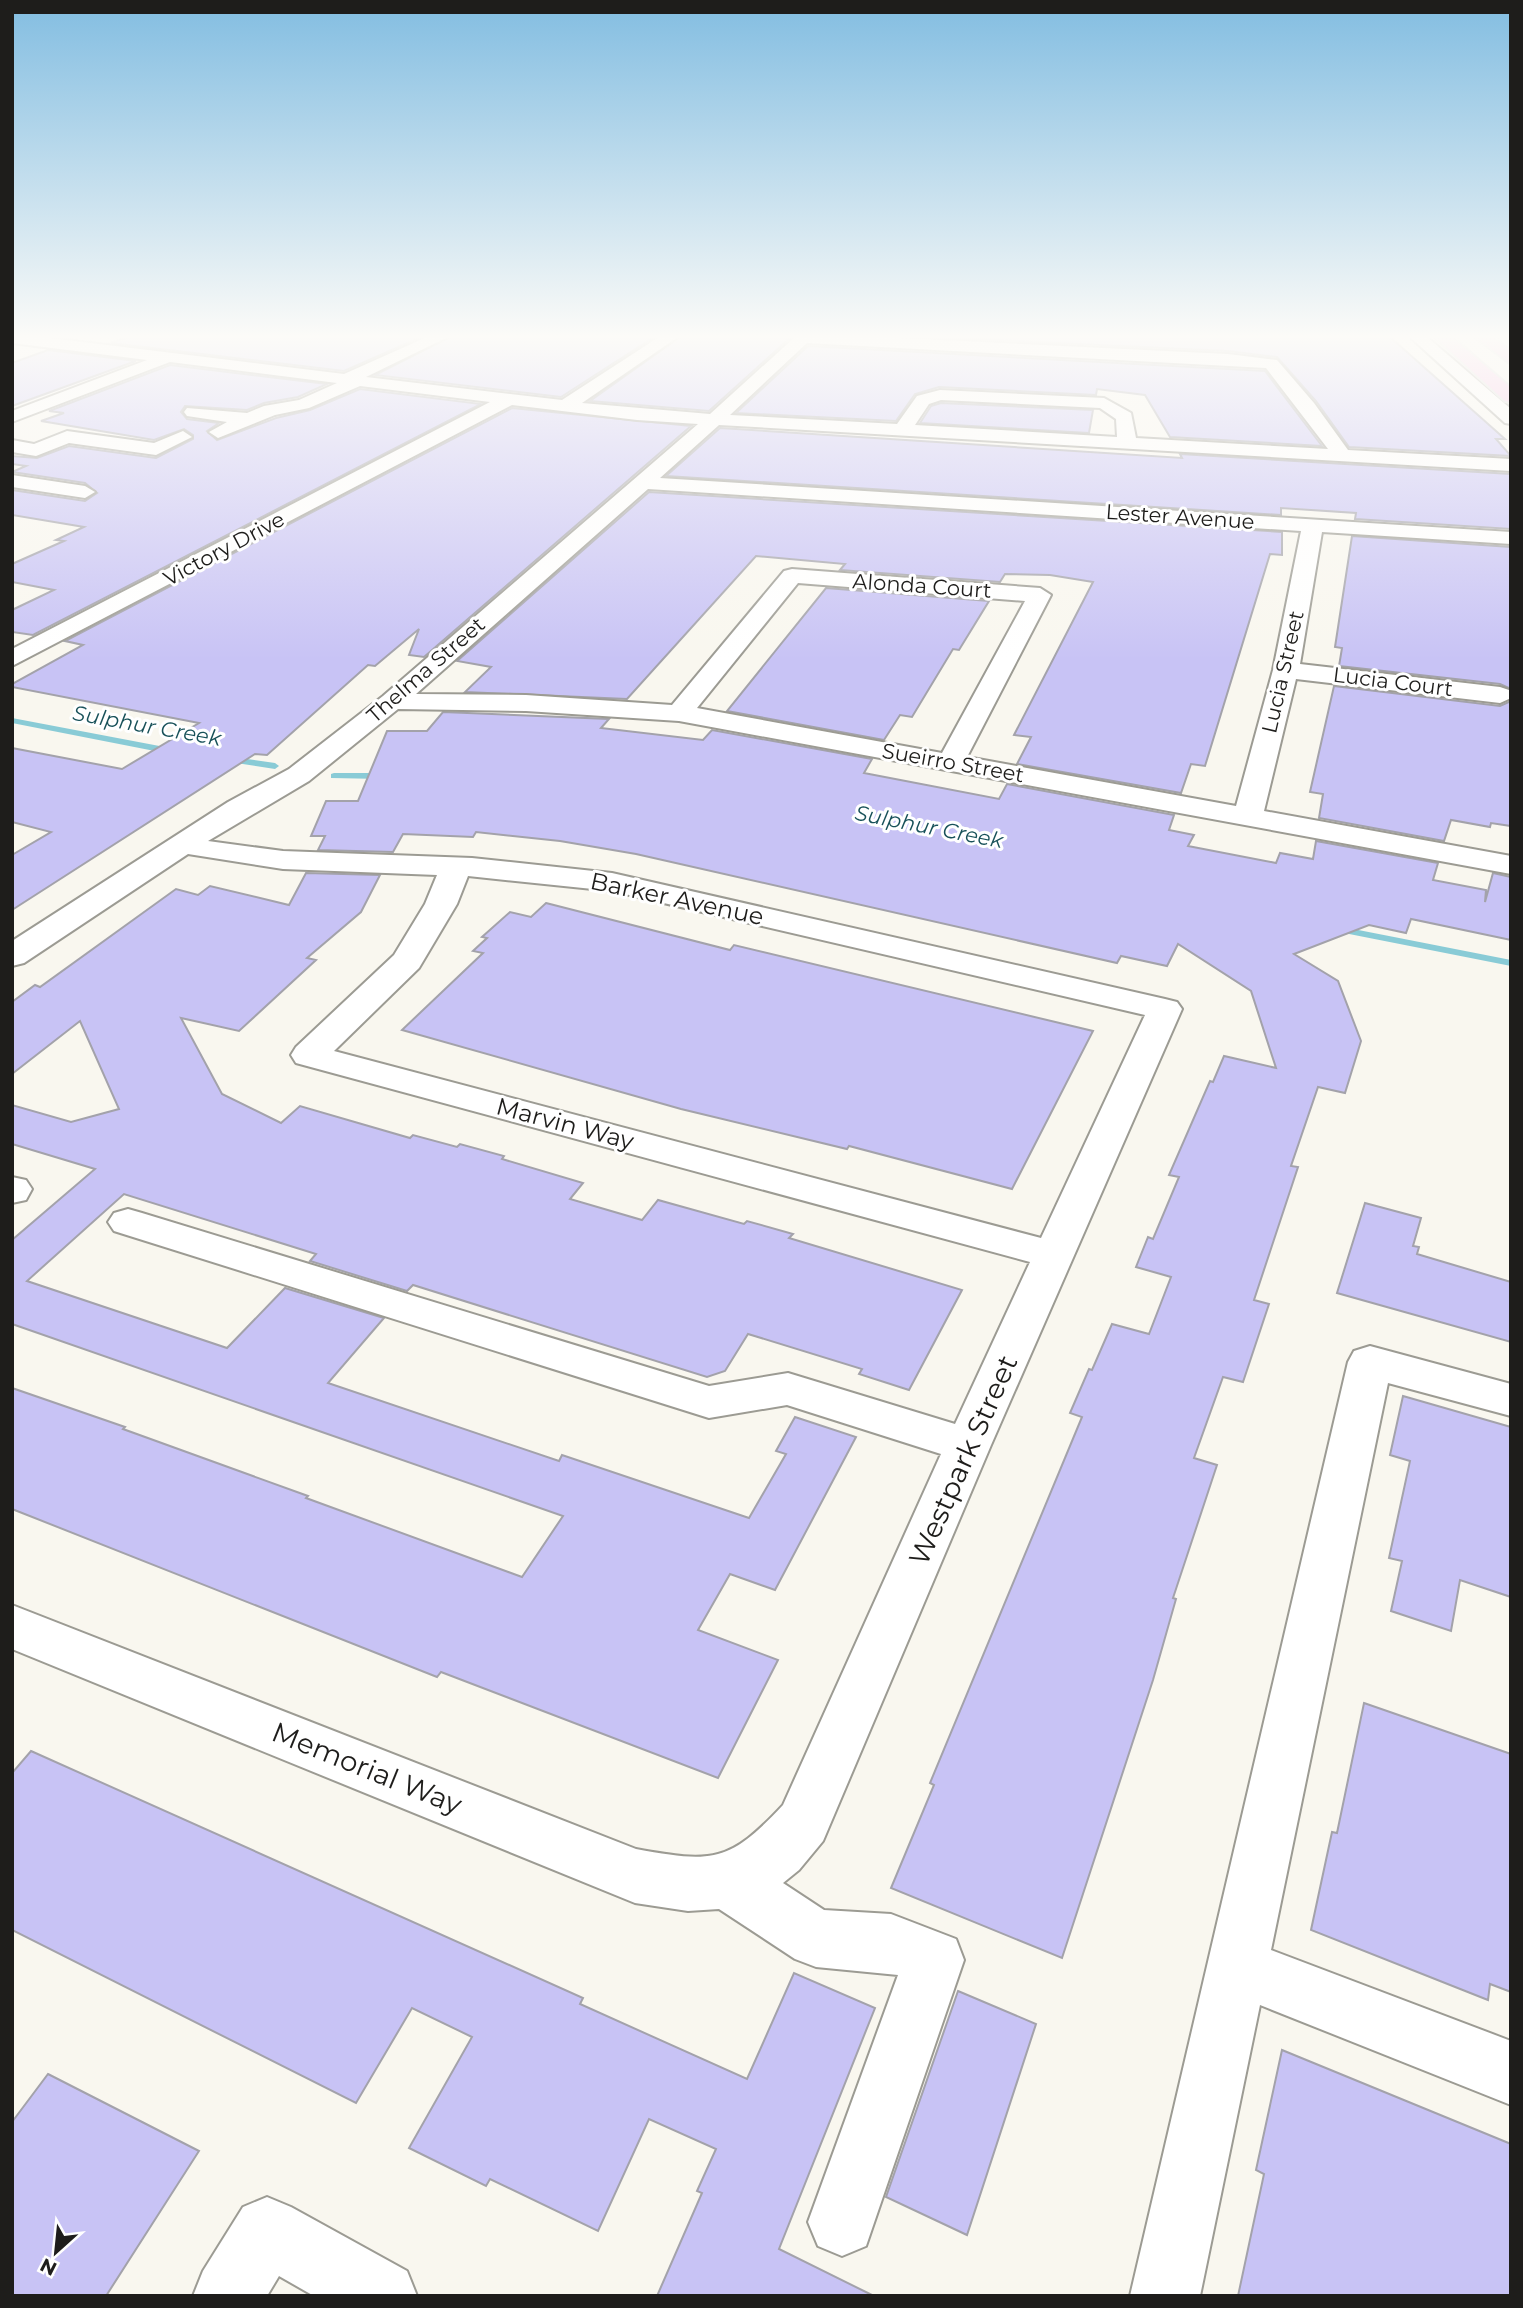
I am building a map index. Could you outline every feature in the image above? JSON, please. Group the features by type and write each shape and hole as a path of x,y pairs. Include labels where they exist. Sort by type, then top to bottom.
{"street":[{"path":"12,446 36,450 49,445"},
{"path":"124,445 156,449 166,445"},
{"name":"Victory Drive","path":"12,659 422,445"},
{"name":"Thelma Street","path":"12,956 238,808 299,775 392,701 683,445"},
{"path":"1158,445 1511,465"},
{"path":"1335,445 1342,455"},
{"path":"12,481 85,492"},
{"name":"Lester Avenue","path":"640,483 1511,538"},
{"name":"Lucia Street","path":"1248,817 1286,670 1314,526"},
{"name":"Alonda Court","path":"680,713 792,576 1040,595 951,762"},
{"name":"Lucia Court","path":"1286,670 1500,695"},
{"name":"Sueirro Street","path":"392,701 526,703 680,713 1511,865"},
{"name":"Barker Avenue","path":"182,844 233,856 286,861 534,871 611,882 1165,1009"},
{"name":"Marvin Way","path":"456,867 441,904 407,961 309,1055 1055,1255"},
{"name":"Westpark Street","path":"728,1882 770,1859 803,1823 968,1445 1165,1009"},
{"path":"128,1222 709,1402 788,1389 968,1445"},
{"path":"1165,2296 1370,1362 1511,1400"},
{"name":"Memorial Way","path":"15,1630 635,1876 685,1886 728,1882"},
{"path":"728,1882 816,1938 891,1943 934,1960 842,2222"},
{"path":"1238,1967 1511,2073"},
{"path":"228,2296 267,2231 382,2296"}],"building":[{"path":"182,445 402,445 33,635 12,632 12,610 54,590 12,582 12,564 64,541 56,540 84,527 12,515 12,490 85,501 97,493 85,483 12,472 26,466 12,464 12,456 37,458 69,446 156,458"},
{"path":"442,445 669,445 424,657 409,655 419,629 375,666 368,665 267,755 255,754 12,910 12,855 51,832 12,822 12,748 122,769 199,723 12,687 12,684 83,645 65,641"},
{"path":"701,445 977,445 1511,474 1511,529 1355,519 1356,513 1281,508 1281,515 666,476"},
{"path":"1347,445 1501,445 1511,456 1349,447"},
{"path":"649,492 1282,532 1282,555 1270,554 1205,766 1191,764 1181,793 1017,764 1031,737 1014,735 1093,582 1050,575 1005,574 1000,582 840,570 845,564 756,556 627,699 465,692 491,667 457,661"},
{"path":"1352,536 1511,547 1511,689 1500,684 1339,666 1342,648 1335,647"},
{"path":"826,588 989,601 959,650 953,649 912,717 900,715 884,740 727,711"},
{"path":"1334,686 1500,706 1511,701 1511,826 1491,823 1490,827 1451,820 1444,841 1319,818 1323,794 1310,792"},
{"path":"443,712 609,719 601,728 703,740 712,730 872,759 864,773 999,799 1007,784 1174,815 1169,830 1194,835 1188,846 1276,863 1280,853 1313,859 1316,841 1438,863 1433,880 1486,890 1485,902 1493,873 1511,877 1511,940 1411,919 1406,933 1369,925 1294,954 1338,981 1361,1041 1345,1093 1318,1087 1291,1166 1298,1167 1254,1300 1269,1304 1243,1382 1223,1377 1194,1458 1217,1465 1173,1598 1176,1599 1153,1680 1062,1958 891,1888 934,1785 930,1783 1082,1417 1070,1413 1089,1369 1092,1370 1112,1324 1149,1334 1171,1277 1136,1267 1148,1237 1153,1239 1179,1177 1169,1175 1210,1081 1213,1082 1224,1056 1276,1068 1251,991 1178,944 1167,966 1121,956 1117,963 636,854 560,841 476,832 473,837 403,834 393,852 318,850 325,836 311,836 326,801 358,801 387,731 427,731"},
{"path":"306,873 380,875 361,912 307,958 316,960 239,1031 181,1018 222,1094 281,1123 300,1106 410,1138 413,1135 457,1147 460,1144 504,1156 502,1159 583,1183 570,1199 642,1220 658,1200 744,1224 747,1221 793,1234 789,1238 962,1290 909,1390 859,1374 862,1369 748,1334 725,1371 707,1377 413,1285 407,1291 310,1261 316,1254 124,1194 27,1281 227,1348 285,1288 384,1318 328,1383 559,1461 562,1455 749,1518 786,1454 776,1451 795,1417 856,1437 775,1590 730,1574 698,1630 778,1660 718,1778 441,1672 437,1677 12,1509 12,1388 125,1427 123,1429 522,1577 563,1516 12,1324 12,1240 95,1169 12,1144 12,1105 71,1122 119,1109 80,1021 12,1074 12,1002 35,985 40,987 176,889 198,895 210,886 289,905"},
{"path":"546,903 730,950 734,945 1093,1031 1012,1189 849,1146 847,1149 681,1109 402,1030 483,953 473,951 487,938 482,937 510,912 531,917"},
{"path":"1365,1203 1421,1218 1413,1246 1419,1247 1417,1254 1511,1282 1511,1342 1337,1293"},
{"path":"1403,1396 1511,1427 1511,1597 1460,1580 1451,1631 1391,1611 1402,1561 1389,1558 1410,1461 1390,1455"},
{"path":"1364,1703 1511,1754 1511,1992 1490,1984 1488,2000 1311,1930 1332,1832 1337,1833"},
{"path":"31,1751 583,1998 580,2004 747,2079 794,1973 875,2008 779,2249 874,2296 657,2296 702,2193 697,2191 716,2149 649,2119 598,2231 490,2179 486,2186 409,2148 472,2037 412,2008 356,2103 12,1930 12,1773"},
{"path":"958,1991 1036,2024 967,2235 886,2197"},
{"path":"1282,2050 1511,2144 1511,2296 1238,2296 1264,2174 1256,2170"},
{"path":"48,2074 199,2151 106,2296 12,2296 12,2122"}],"waterway":[{"name":"Sulphur Creek","path":"12,720 170,751"},
{"name":"Sulphur Creek","path":"226,759 275,766"},
{"name":"Sulphur Creek","path":"334,776 382,776"},
{"name":"Sulphur Creek","path":"1338,929 1511,963"}]}
